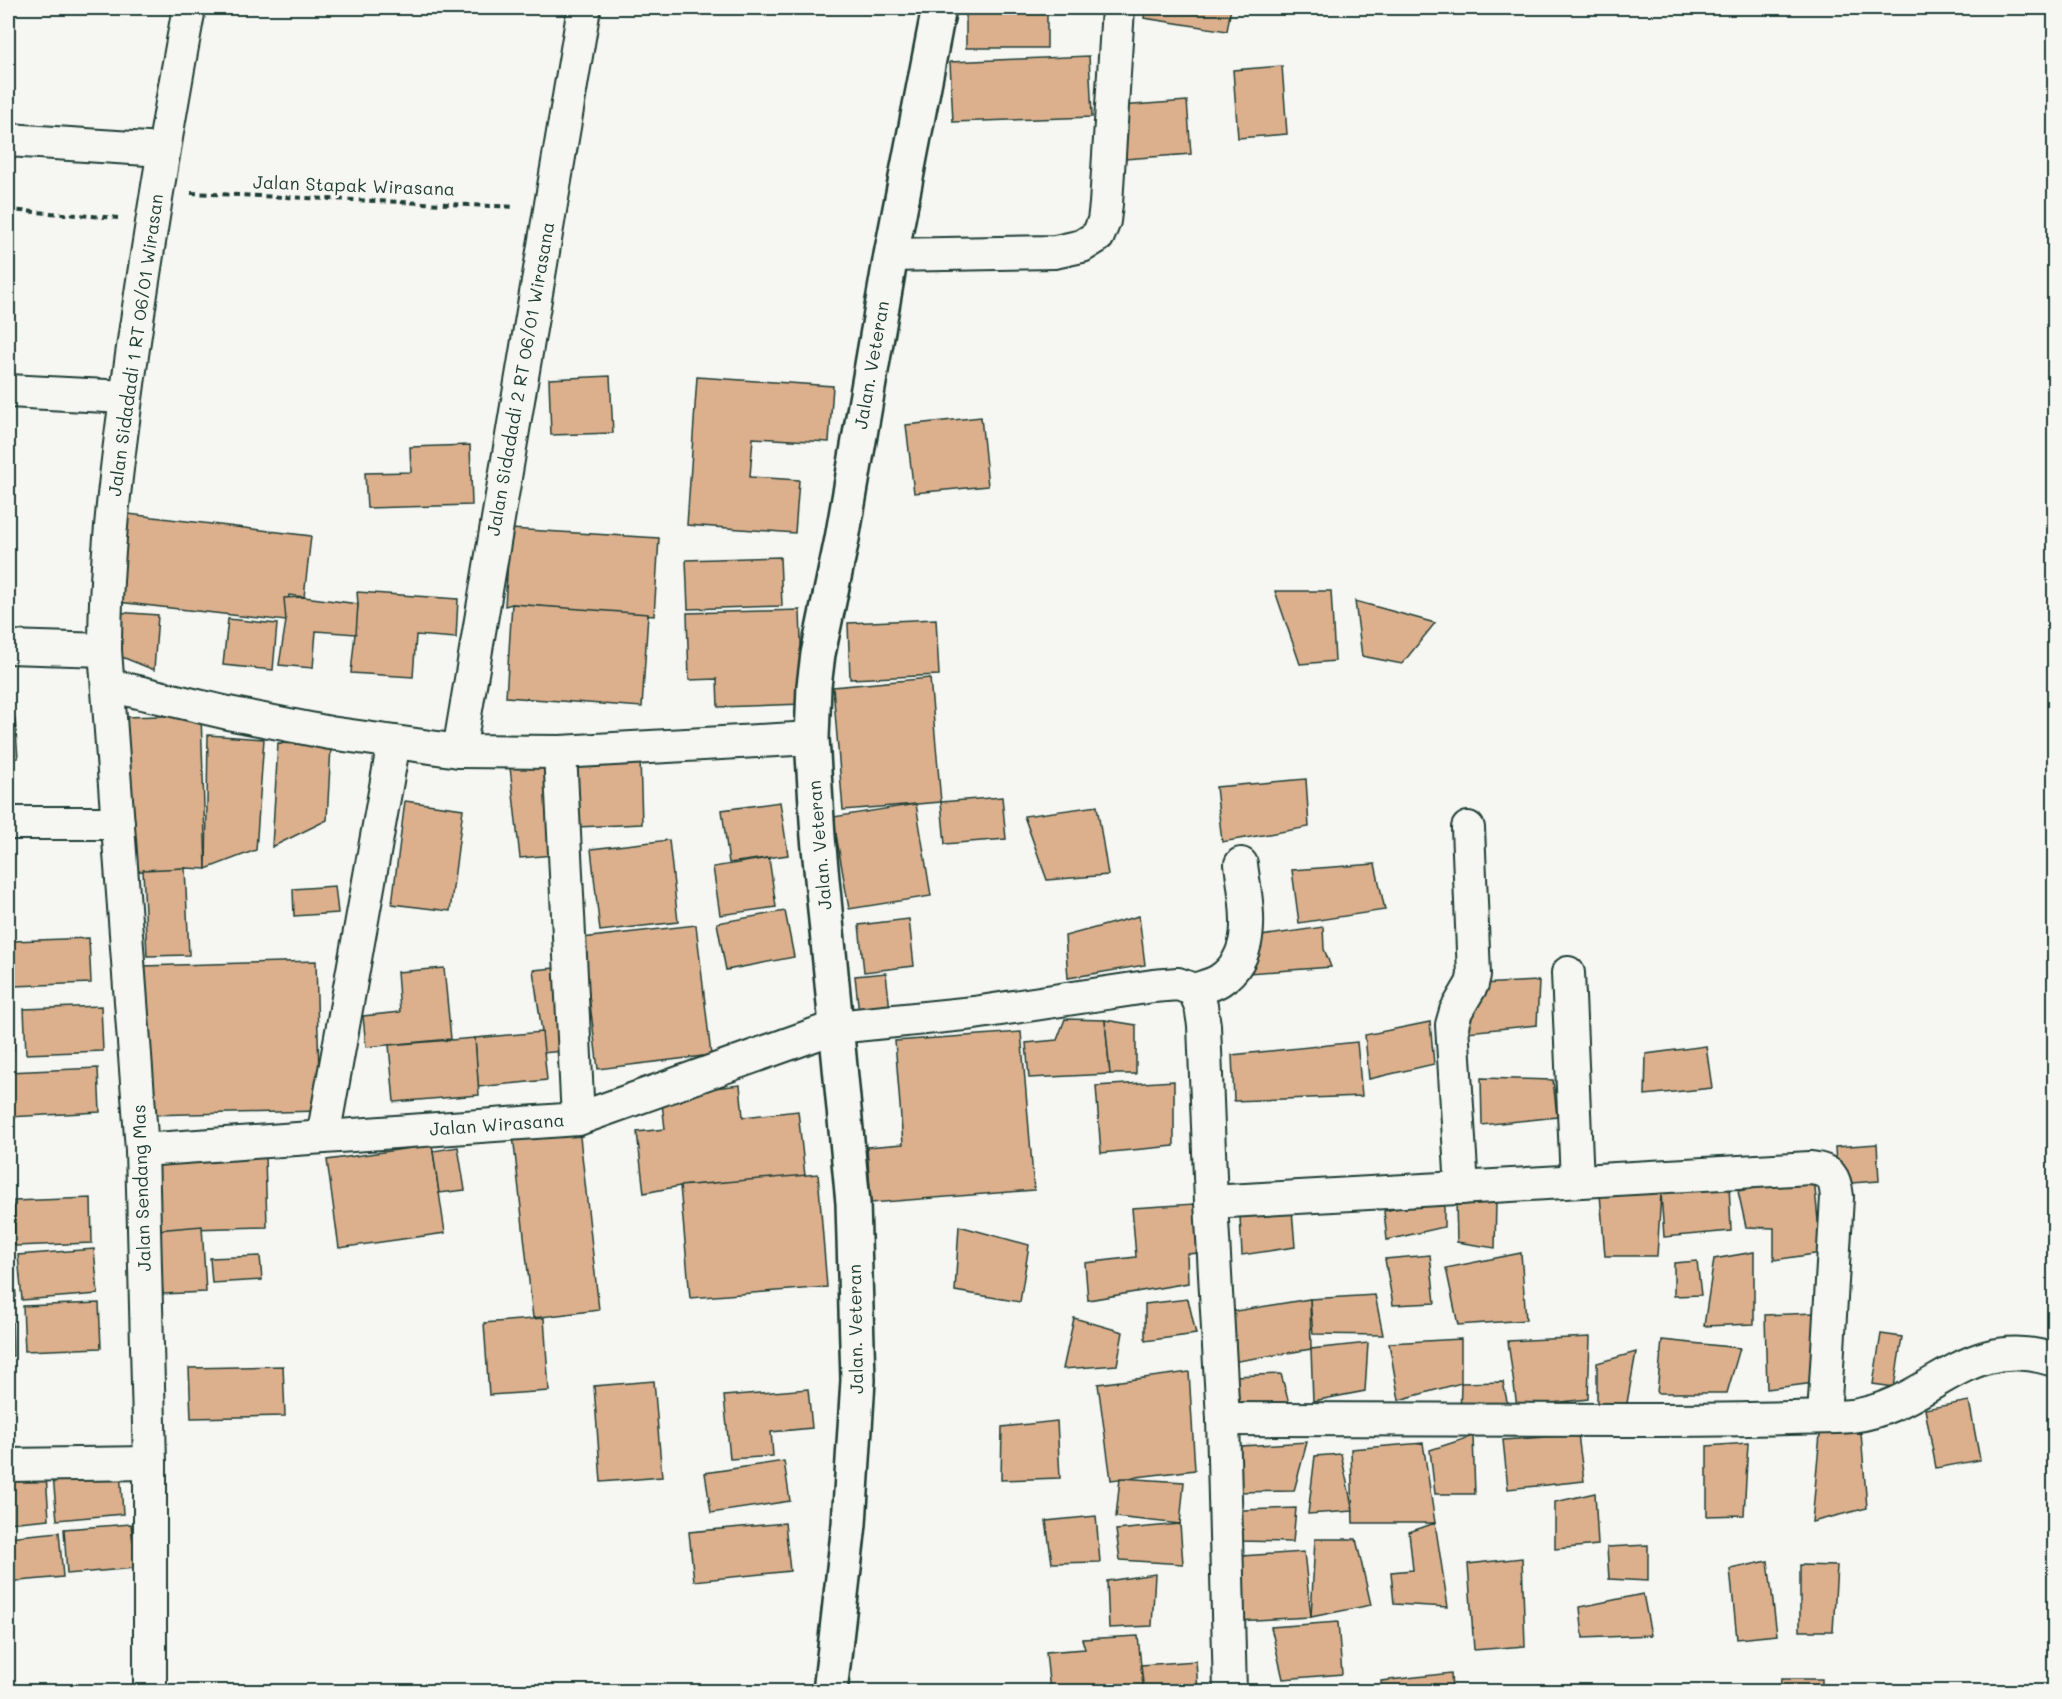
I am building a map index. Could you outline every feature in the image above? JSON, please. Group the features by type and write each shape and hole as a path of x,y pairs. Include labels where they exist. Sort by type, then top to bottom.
{"street":[{"name":"Jalan Sidadadi 1 RT 06/01 Wirasan","path":"108,685 105,607 126,397 163,150 189,8"},
{"name":"Jalan Sidadadi 2 RT 06/01 Wirasana","path":"459,751 584,8"},
{"name":"Jalan. Veteran","path":"830,1692 849,1524 858,1380 853,1203 818,837 812,738 814,686 891,255 939,8"},
{"path":"891,255 1055,252 1082,246 1098,236 1104,221 1106,204 1118,8"},
{"path":"8,140 163,150"},
{"path":"8,391 126,397"},
{"path":"8,647 105,650"},
{"path":"108,685 228,713 459,751 560,752 812,738"},
{"name":"Jalan Sendang Mas","path":"108,685 142,1150 150,1464 150,1692"},
{"path":"323,1137 394,742"},
{"path":"560,752 578,1119"},
{"path":"8,823 118,823"},
{"path":"1462,1188 1451,1037 1455,1011 1472,984 1474,975 1468,828"},
{"path":"1230,1692 1223,1419 1204,1025 1194,990 1219,981 1236,966 1246,944 1248,923 1241,864"},
{"path":"1568,974 1578,1181"},
{"name":"Jalan Wirasana","path":"142,1150 578,1119 836,1027 974,1013 1153,986 1178,984 1194,990"},
{"path":"1211,1202 1822,1169 1829,1174 1835,1184 1837,1197 1824,1417"},
{"path":"1223,1419 1734,1420 1853,1416 1880,1409 1913,1395 1964,1365 1991,1355 2022,1353 2055,1360"},
{"path":"8,1465 150,1464"}],"path":[{"name":"Jalan Stapak Wirasana","path":"8,210 155,206 550,208"}],"building":[{"path":"966,8 1047,8 1047,48 966,48"},
{"path":"1145,8 1231,8 1227,31 1144,18"},
{"path":"1089,56 1092,117 953,122 950,62"},
{"path":"1282,66 1287,134 1238,138 1233,70"},
{"path":"1187,101 1191,154 1125,159 1120,106"},
{"path":"610,376 613,433 551,435 549,379"},
{"path":"697,377 833,386 829,442 753,438 750,477 799,480 795,533 687,525"},
{"path":"981,417 988,486 914,493 906,425"},
{"path":"470,445 472,505 367,508 365,473 411,472 410,447"},
{"path":"120,513 311,536 304,597 289,595 286,621 109,601"},
{"path":"510,529 659,538 654,616 512,604 505,606"},
{"path":"780,557 782,606 688,609 686,560"},
{"path":"1275,591 1331,591 1335,661 1300,664"},
{"path":"357,592 458,599 456,638 416,635 413,677 351,673 358,604"},
{"path":"304,597 358,604 356,634 316,631 313,668 279,665 286,621 284,598"},
{"path":"1355,601 1435,623 1402,664 1362,656"},
{"path":"512,604 648,614 642,707 506,697"},
{"path":"800,610 803,704 718,707 717,679 689,680 687,613"},
{"path":"115,612 158,615 154,670 112,653"},
{"path":"228,619 277,624 273,670 223,665"},
{"path":"936,619 939,675 850,679 848,623"},
{"path":"930,678 941,802 843,810 833,687"},
{"path":"201,715 206,869 185,868 130,872 124,717"},
{"path":"8,719 15,719 18,758 8,759"},
{"path":"208,735 264,739 256,850 206,869"},
{"path":"278,743 331,746 327,820 272,847"},
{"path":"640,758 642,824 577,827 575,759"},
{"path":"554,763 564,854 520,858 510,767"},
{"path":"1306,779 1309,827 1222,842 1216,787"},
{"path":"1002,797 1006,839 945,844 941,802"},
{"path":"405,801 463,809 450,911 392,904"},
{"path":"780,802 788,855 729,863 722,810"},
{"path":"916,804 931,896 849,909 833,817"},
{"path":"1097,806 1108,875 1047,880 1024,816"},
{"path":"669,840 678,922 600,931 591,849"},
{"path":"769,858 776,907 720,915 713,867"},
{"path":"1375,864 1385,910 1299,923 1292,870"},
{"path":"185,868 189,955 147,956 143,870"},
{"path":"335,886 338,913 294,916 293,889"},
{"path":"785,911 794,957 726,970 717,923"},
{"path":"1139,916 1145,965 1068,978 1065,936"},
{"path":"909,919 914,966 864,972 859,925"},
{"path":"696,925 711,1055 598,1069 582,938"},
{"path":"1323,927 1324,949 1331,967 1248,973 1254,937"},
{"path":"89,938 91,983 14,986 13,941"},
{"path":"316,961 320,1111 147,1115 143,966"},
{"path":"566,967 575,1050 542,1053 542,1032 533,970"},
{"path":"444,968 451,1039 366,1047 363,1016 400,1012 397,972"},
{"path":"886,973 891,1020 860,1023 855,976"},
{"path":"1539,981 1537,1025 1467,1032 1472,996 1480,984"},
{"path":"8,990 14,1050 8,1051"},
{"path":"101,1006 103,1051 26,1054 24,1009"},
{"path":"1065,1019 1105,1020 1110,1074 1029,1078 1026,1043 1057,1040"},
{"path":"1105,1020 1136,1025 1136,1074 1110,1074"},
{"path":"1430,1022 1434,1064 1369,1079 1365,1035"},
{"path":"542,1032 547,1080 478,1087 475,1038"},
{"path":"1021,1032 1034,1190 871,1203 867,1147 903,1144 895,1041"},
{"path":"475,1038 479,1095 394,1102 389,1045"},
{"path":"1357,1042 1362,1096 1234,1101 1232,1055"},
{"path":"1706,1046 1712,1088 1645,1095 1646,1054"},
{"path":"98,1068 100,1112 9,1117 8,1072"},
{"path":"1481,1078 1553,1080 1557,1117 1482,1125"},
{"path":"1174,1081 1174,1146 1101,1153 1096,1086"},
{"path":"740,1085 743,1117 798,1111 805,1176 680,1186 644,1193 637,1132 665,1129 661,1094"},
{"path":"578,1119 599,1310 533,1318 512,1126"},
{"path":"1877,1144 1879,1181 1837,1184 1835,1147"},
{"path":"432,1145 445,1233 339,1248 327,1160"},
{"path":"458,1147 465,1190 439,1193 433,1151"},
{"path":"265,1157 267,1227 157,1230 156,1159"},
{"path":"818,1174 827,1287 690,1298 680,1186"},
{"path":"1814,1178 1821,1253 1774,1260 1774,1228 1746,1227 1738,1191"},
{"path":"1729,1183 1731,1231 1664,1237 1661,1193"},
{"path":"1661,1193 1657,1256 1605,1256 1600,1194"},
{"path":"91,1198 92,1243 15,1246 14,1201"},
{"path":"1291,1198 1295,1247 1242,1255 1240,1216"},
{"path":"1444,1199 1444,1227 1387,1240 1384,1211"},
{"path":"1496,1201 1495,1248 1457,1242 1456,1202"},
{"path":"1195,1204 1199,1253 1187,1254 1188,1283 1088,1300 1085,1263 1136,1257 1132,1208"},
{"path":"8,1224 16,1297 8,1298"},
{"path":"202,1226 206,1292 163,1294 157,1230"},
{"path":"959,1226 1029,1245 1020,1302 955,1291"},
{"path":"94,1249 98,1294 22,1300 18,1255"},
{"path":"1754,1252 1754,1324 1704,1326 1714,1259"},
{"path":"1521,1253 1526,1320 1458,1325 1446,1268"},
{"path":"1430,1255 1435,1303 1393,1305 1385,1259"},
{"path":"260,1256 262,1280 212,1283 210,1258"},
{"path":"1697,1261 1701,1295 1674,1296 1674,1263"},
{"path":"1375,1295 1383,1335 1313,1334 1310,1299"},
{"path":"1188,1299 1196,1334 1145,1341 1145,1304"},
{"path":"1310,1299 1311,1349 1232,1362 1217,1314"},
{"path":"99,1303 101,1348 25,1351 23,1306"},
{"path":"8,1312 12,1312 13,1356 8,1357"},
{"path":"1815,1313 1814,1383 1767,1389 1765,1315"},
{"path":"544,1318 549,1391 489,1395 484,1323"},
{"path":"1074,1318 1123,1332 1117,1365 1063,1369"},
{"path":"1881,1334 1902,1337 1894,1387 1873,1384"},
{"path":"1590,1337 1588,1399 1517,1407 1508,1341"},
{"path":"1461,1339 1461,1383 1399,1400 1389,1343"},
{"path":"1662,1340 1740,1348 1727,1393 1657,1393"},
{"path":"1368,1343 1365,1391 1313,1401 1311,1349"},
{"path":"1636,1352 1627,1403 1597,1405 1597,1363"},
{"path":"283,1366 285,1416 191,1418 189,1368"},
{"path":"1189,1372 1195,1470 1111,1480 1098,1384"},
{"path":"1281,1374 1290,1407 1235,1408 1234,1376"},
{"path":"654,1381 662,1477 601,1482 594,1386"},
{"path":"1503,1382 1508,1406 1460,1420 1461,1383"},
{"path":"808,1389 812,1428 771,1432 773,1456 730,1459 724,1396"},
{"path":"1969,1401 1980,1460 1936,1468 1925,1409"},
{"path":"1057,1421 1060,1478 1001,1480 1002,1427"},
{"path":"1861,1433 1867,1508 1812,1522 1820,1434"},
{"path":"1578,1435 1584,1481 1508,1489 1503,1440"},
{"path":"1473,1436 1475,1494 1435,1494 1430,1450"},
{"path":"1307,1442 1294,1491 1234,1492 1241,1446"},
{"path":"1423,1443 1435,1523 1353,1523 1351,1449"},
{"path":"1748,1443 1744,1515 1707,1516 1707,1446"},
{"path":"1341,1454 1353,1511 1308,1514 1315,1456"},
{"path":"784,1461 790,1501 711,1513 705,1473"},
{"path":"120,1470 123,1514 57,1520 53,1476"},
{"path":"46,1475 49,1519 8,1523 8,1478"},
{"path":"1120,1478 1184,1482 1180,1524 1116,1517"},
{"path":"1595,1493 1598,1545 1555,1549 1555,1502"},
{"path":"1296,1508 1293,1542 1237,1541 1242,1510"},
{"path":"1096,1516 1100,1562 1052,1563 1046,1521"},
{"path":"785,1523 790,1571 694,1581 689,1532"},
{"path":"1435,1523 1448,1607 1394,1604 1391,1572 1413,1570 1409,1532"},
{"path":"131,1524 135,1568 67,1574 64,1529"},
{"path":"1180,1524 1183,1564 1120,1560 1116,1530"},
{"path":"59,1532 63,1577 8,1582 8,1537"},
{"path":"1315,1539 1356,1539 1371,1605 1311,1617"},
{"path":"1648,1545 1648,1581 1609,1579 1607,1547"},
{"path":"1304,1552 1311,1617 1236,1621 1226,1557"},
{"path":"1522,1558 1525,1646 1474,1650 1468,1564"},
{"path":"1768,1561 1777,1635 1737,1639 1730,1569"},
{"path":"1800,1565 1837,1566 1833,1631 1800,1631"},
{"path":"1155,1574 1152,1626 1109,1628 1107,1581"},
{"path":"1643,1594 1651,1635 1583,1638 1580,1607"},
{"path":"1338,1622 1342,1674 1283,1679 1271,1627"},
{"path":"1138,1636 1143,1686 1128,1692 1050,1692 1046,1652 1085,1649 1082,1639"},
{"path":"1196,1661 1198,1691 1144,1692 1141,1665"},
{"path":"1451,1673 1452,1692 1381,1692 1381,1681"},
{"path":"1781,1679 1822,1679 1822,1692 1780,1692"},
{"path":"1305,1686 1306,1692 1243,1692 1242,1688"}]}
